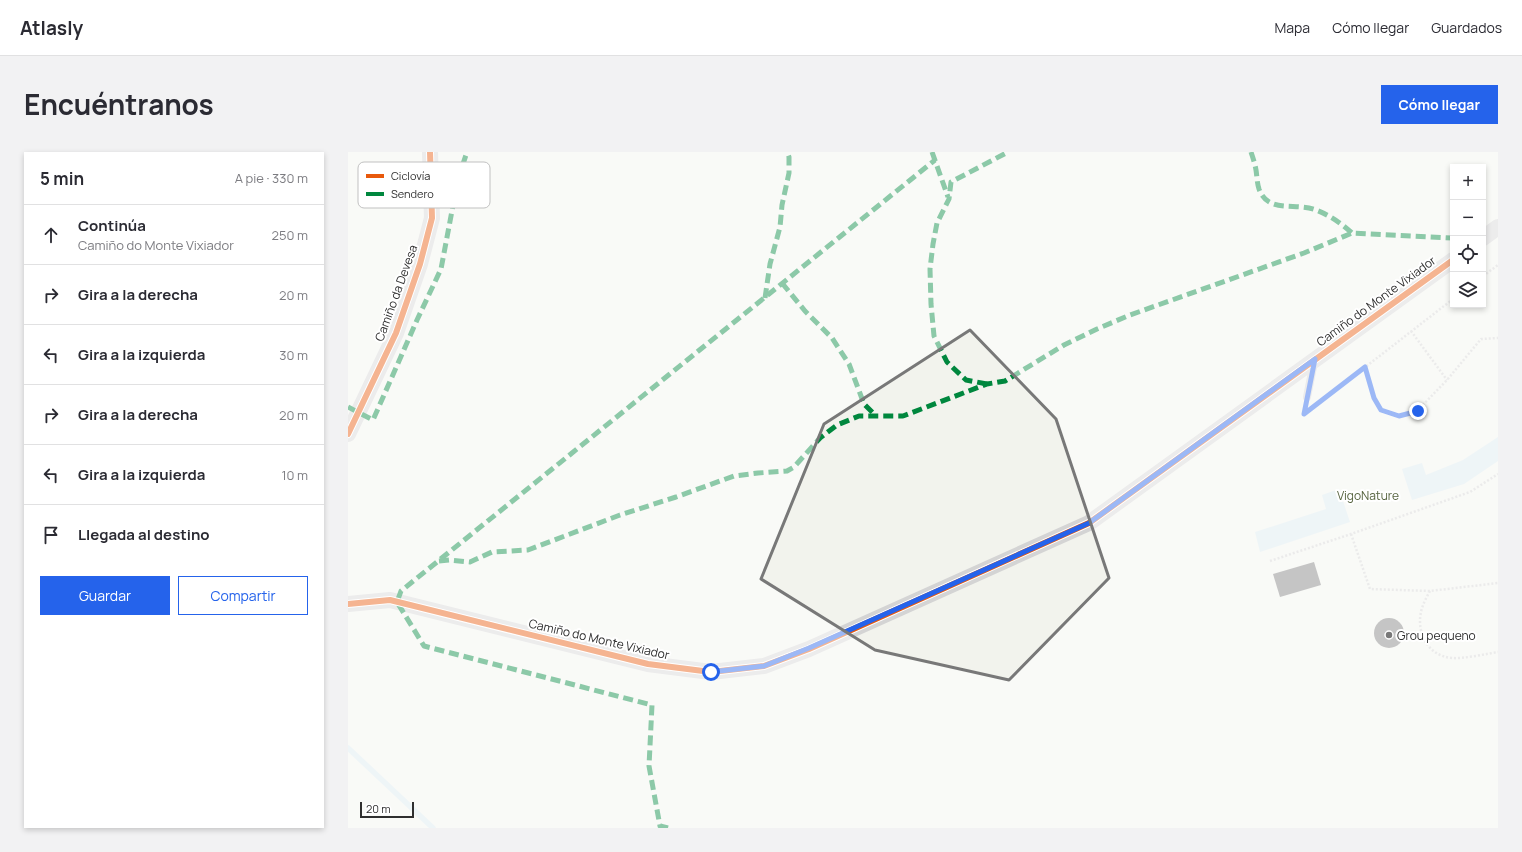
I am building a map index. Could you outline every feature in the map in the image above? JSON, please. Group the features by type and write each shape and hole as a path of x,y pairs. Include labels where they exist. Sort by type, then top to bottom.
{"street":[{"name":"Camiño da Devesa","path":"430,152 430,162"},
{"name":"Camiño da Devesa","path":"348,434 396,332 420,264 432,218 432,208"},
{"path":"1486,236 1498,227"},
{"name":"Camiño do Monte Vixiador","path":"348,604 390,600 648,664 711,672 764,666 809,648 1089,523 1450,262"}],"lane":[{"path":"1307,397 1315,359"}],"path":[{"path":"1486,274 1498,265"},
{"path":"1316,405 1450,301"},
{"path":"1411,331 1447,380"},
{"path":"1365,367 1374,398 1381,410 1399,416 1418,411 1447,380 1481,338 1498,338"},
{"path":"1307,397 1304,414 1310,410"},
{"path":"1270,561 1470,492 1498,474"},
{"path":"1350,534 1370,589 1430,591 1498,583"},
{"path":"1430,591 1422,609 1420,626 1426,643 1436,654 1453,658 1498,652"}],"highlighted area":[{"path":"970,330 1056,419 1109,578 1009,680 875,650 761,579 824,424"}],"green space":[{"name":"VigoNature","path":"348,152 1498,152 1498,828 348,828"}],"shaded area":[{"path":"1498,437 1498,461 1464,484 1412,500 1402,469 1422,463 1426,475 1463,460"},
{"path":"1339,489 1350,522 1260,552 1255,532 1326,509 1322,495"}],"building":[{"path":"1314,562 1321,585 1280,597 1273,574"},
{"name":"Grou pequeno","path":"1389,618 1400,622 1404,633 1400,644 1389,648 1378,644 1374,633 1378,622"}],"waterway":[{"path":"348,748 433,828"}],"marked path":[{"path":"464,162 467,152"},
{"path":"765,298 770,264 780,227 782,205 789,173 789,157 787,152"},
{"path":"932,152 948,197"},
{"path":"987,384 966,380 947,362 934,336 930,269 937,223 949,199 951,182 1008,152"},
{"path":"1251,152 1256,168 1259,189 1263,197 1269,202 1275,205 1316,210 1326,214 1352,233"},
{"path":"668,828 660,826 649,766 652,705 424,646 397,602 401,591 935,160"},
{"path":"348,407 373,420 441,269 453,208"},
{"path":"439,561 450,560 470,562 492,552 528,550 620,515 734,476 787,471 794,467 820,438 837,425 859,416 903,416 987,384 1005,381 1064,345 1097,329 1130,315 1304,253 1352,233 1450,238"},
{"path":"782,283 805,311 832,338 849,364 864,404 875,415"}],"cycle path":[{"path":"430,152 430,162"},
{"path":"348,434 396,333 420,264 432,218 432,208"},
{"path":"348,604 390,600 648,664 711,672 764,666 809,649 1089,523 1450,262"}],"place":[{"name":"Grou pequeno","path":"1389,635"}],"route":[{"path":"711,672 764,666 809,648 1089,523 1315,359 1304,414 1365,367 1374,398 1381,410 1399,416 1418,411"}]}
